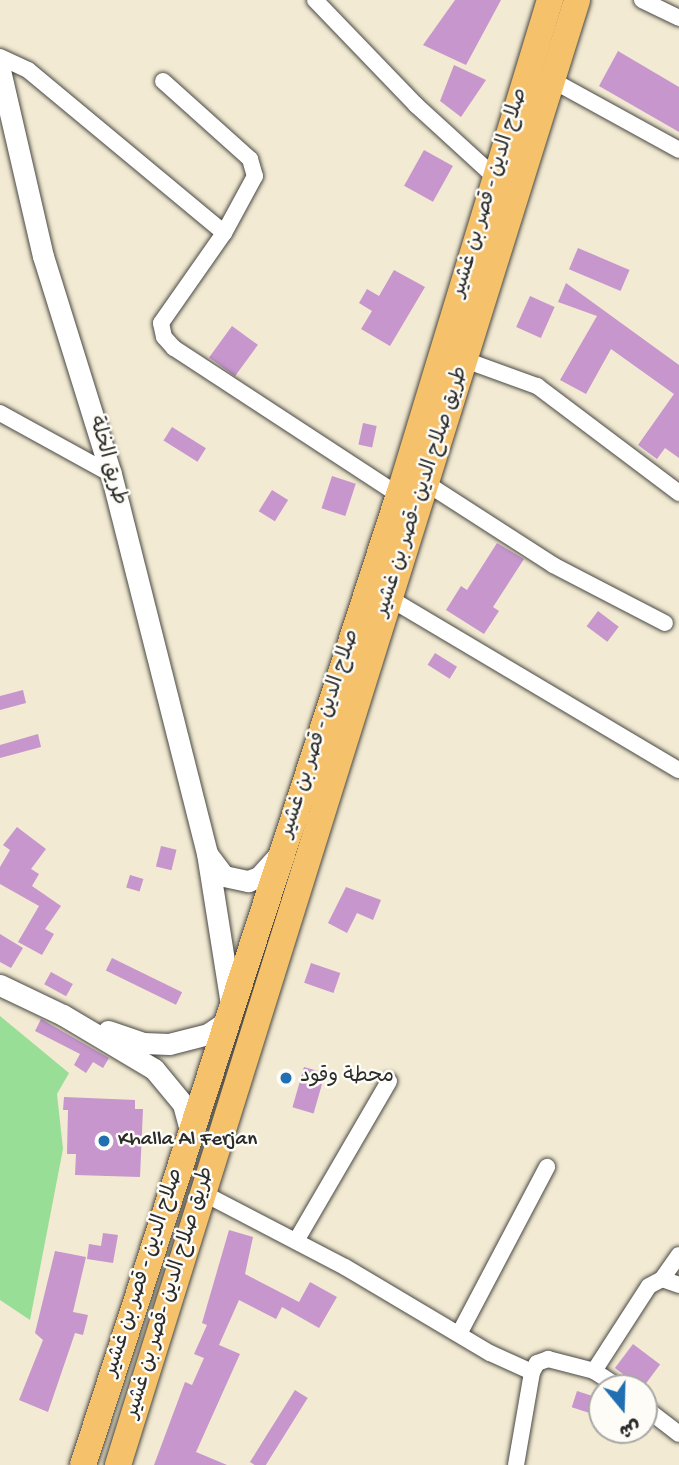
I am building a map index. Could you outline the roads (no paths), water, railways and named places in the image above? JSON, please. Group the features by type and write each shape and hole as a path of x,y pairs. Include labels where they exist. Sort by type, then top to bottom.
{"highway":[{"name":"صلاح الدين - قصر بن غشير","path":"83,1465 400,495 550,0"},
{"name":"طريق صلاح الدين -قصر بن غشير","path":"118,1465 201,1192 577,0"}],"street":[{"path":"315,0 416,105 496,178"},
{"path":"642,0 679,18"},
{"path":"0,57 29,70 224,233"},
{"name":"طريق الخلة","path":"0,70 43,256 111,474 207,853 231,1014"},
{"path":"550,79 679,150"},
{"path":"163,81 254,166 251,189 224,233 161,323 164,337 174,348 400,495"},
{"path":"465,360 537,386 679,493"},
{"path":"0,414 111,474"},
{"path":"426,483 552,565 665,622"},
{"path":"389,598 679,770"},
{"name":"طريق الخلة","path":"207,853 224,876 248,881 259,877 282,851"},
{"path":"0,985 63,1015 166,1079 183,1104 191,1134"},
{"path":"63,1015 156,1045 195,1039 231,1014"},
{"path":"296,1241 389,1081"},
{"path":"459,1334 547,1167"},
{"path":"201,1192 296,1241 459,1334 532,1372"},
{"path":"594,1371 649,1286 662,1279 679,1255"},
{"path":"662,1279 679,1285"},
{"path":"516,1465 532,1372 544,1359 599,1374"},
{"path":"658,1418 679,1434"}],"place":[{"name":"محطة وقود","path":"286,1078"},
{"name":"Khalla Al Ferjan","path":"104,1141"}]}
